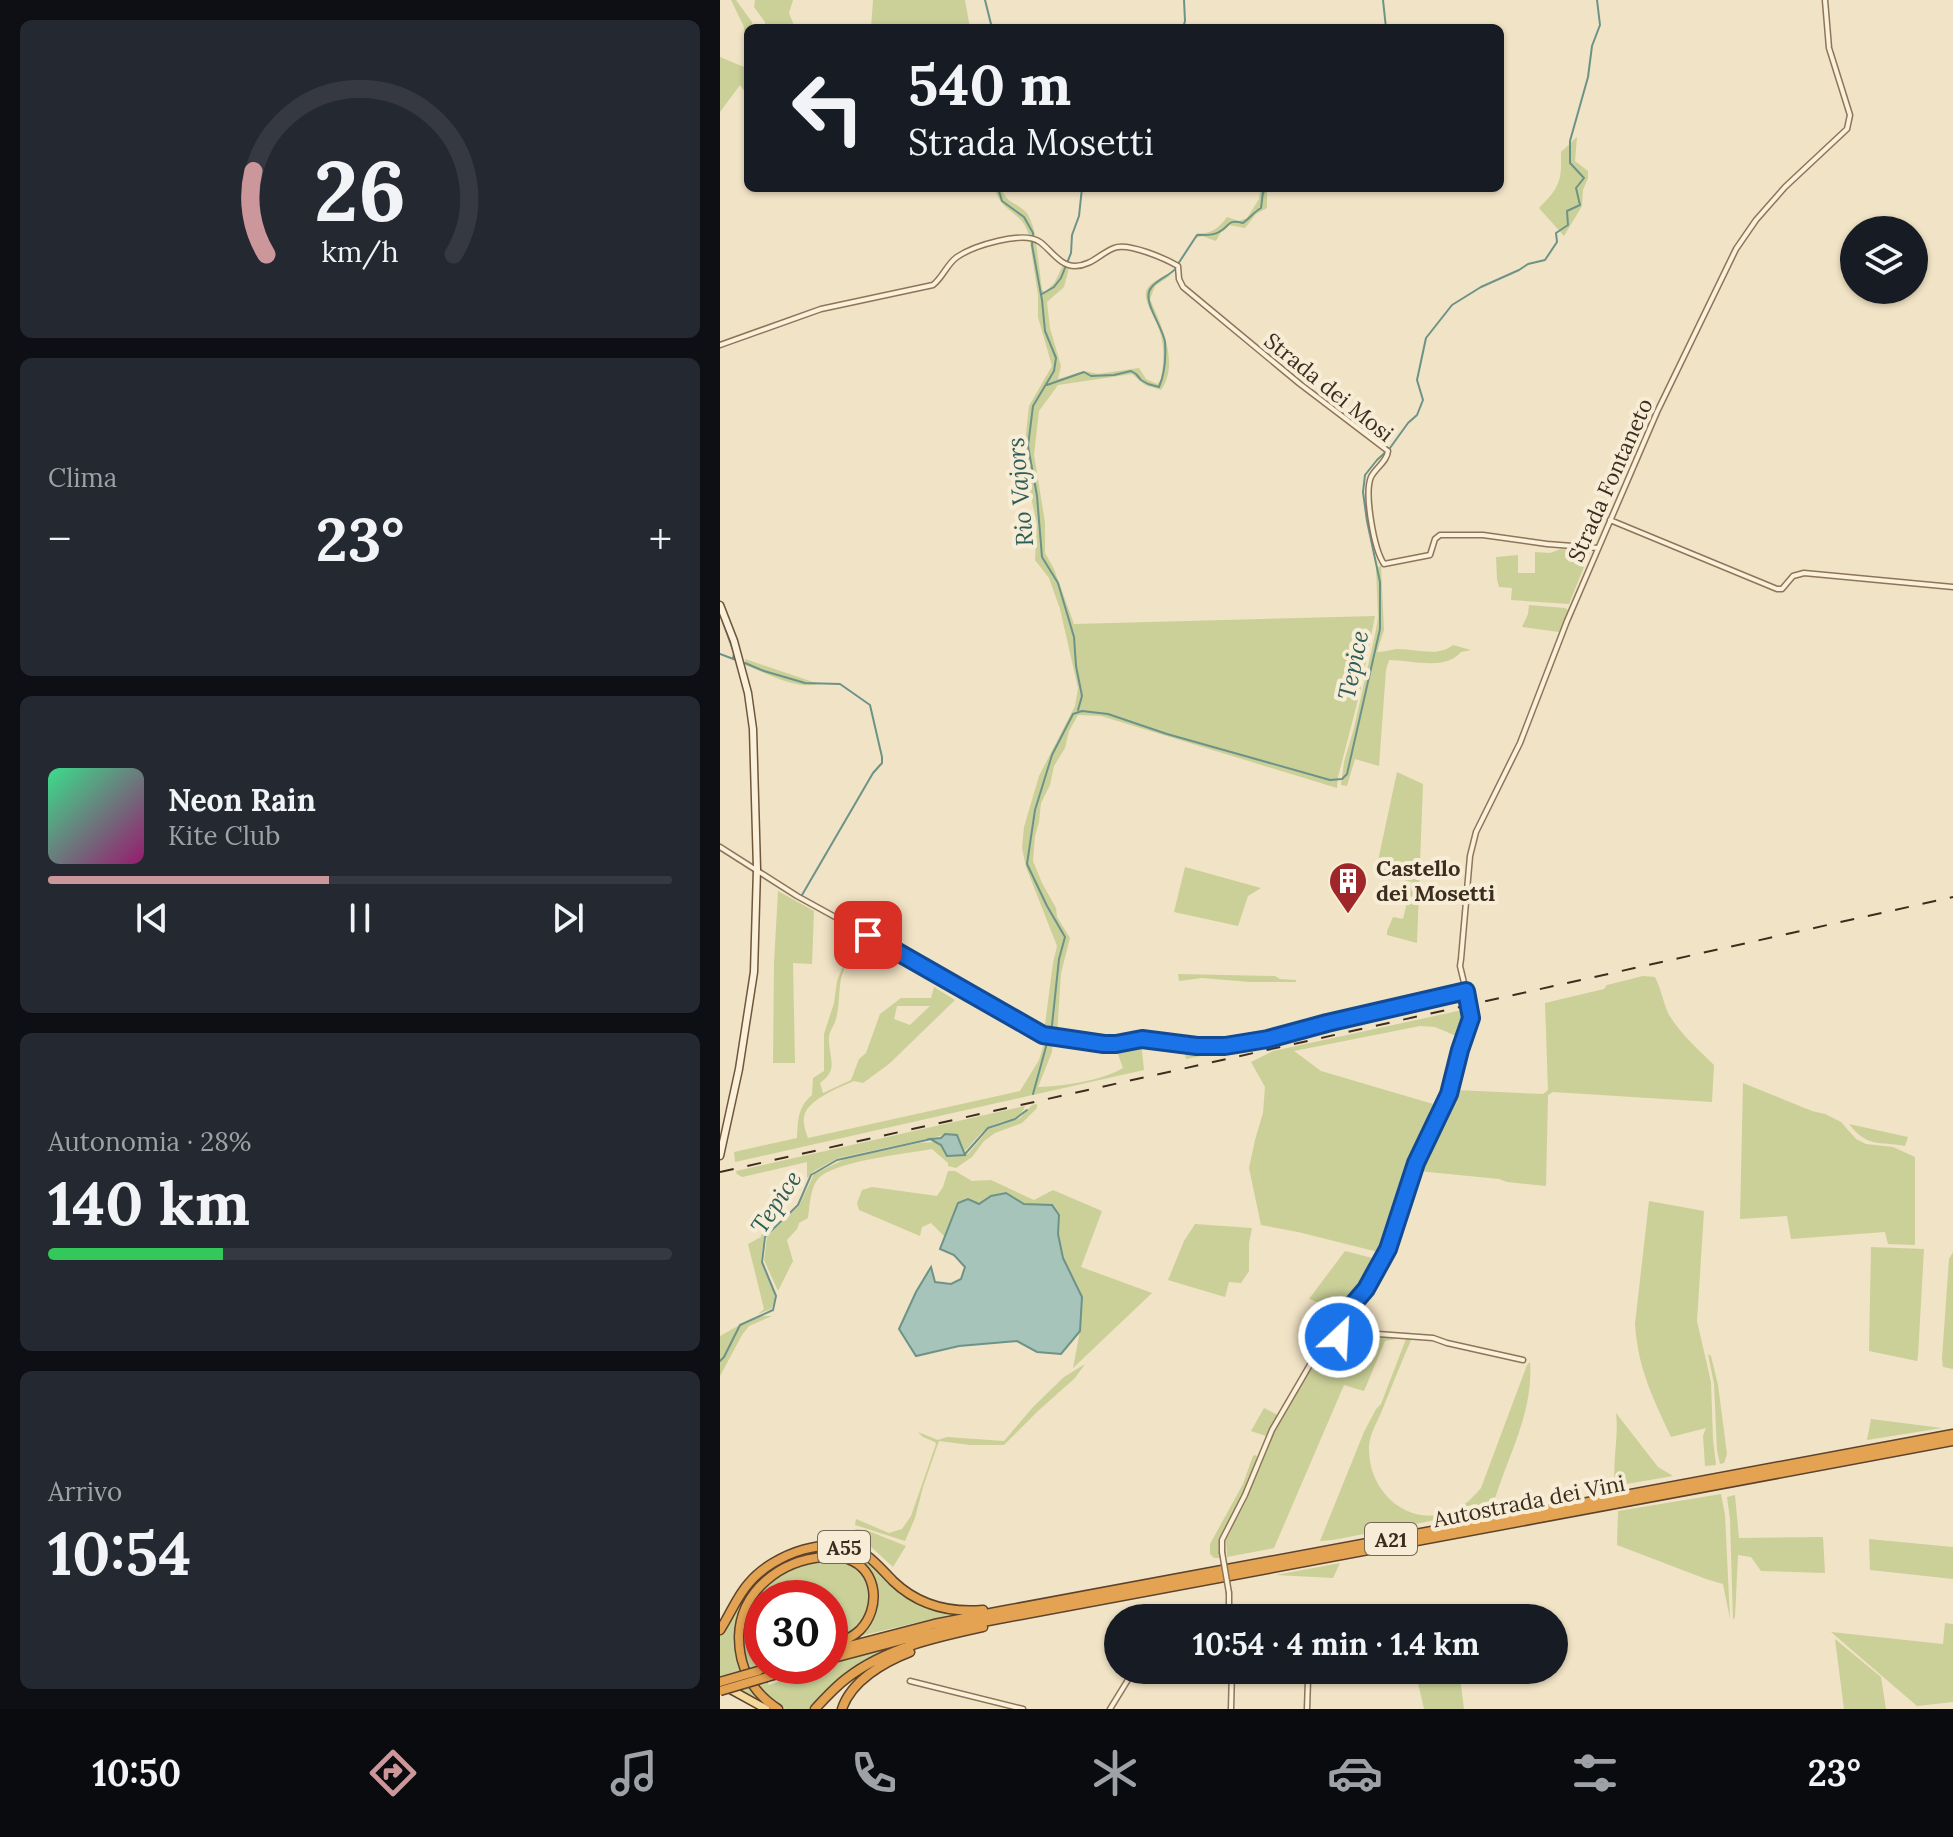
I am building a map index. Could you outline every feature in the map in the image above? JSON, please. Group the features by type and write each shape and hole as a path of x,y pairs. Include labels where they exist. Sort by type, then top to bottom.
{"highway":[{"name":"Autostrada dei Vini","path":"848,1645 934,1624 1953,1434"},
{"name":"Autostrada dei Vini","path":"848,1654 948,1628 1953,1441"},
{"name":"A55","path":"720,1630 747,1585 761,1570 777,1559 818,1546 852,1549 864,1554 909,1595 942,1608 982,1610 1031,1601 1067,1599"},
{"name":"A55","path":"767,1580 783,1568 813,1558 832,1556 846,1558 856,1564 871,1581 874,1591 872,1611 867,1622 848,1639"},
{"path":"815,1709 849,1676 883,1657 927,1641 1048,1610"},
{"name":"A55","path":"744,1613 739,1634 744,1666"},
{"path":"842,1709 857,1685 883,1665 906,1653 976,1628"},
{"path":"720,1687 744,1677"},
{"path":"720,1687 744,1682"},
{"name":"A55","path":"753,1684 764,1700 778,1709"}],"main road":[{"path":"720,605 734,641 748,693 753,729 757,869 754,972 739,1069 720,1156"},
{"path":"720,1687 756,1709"},
{"path":"720,1687 766,1709"}],"street":[{"name":"Strada Fontaneto","path":"1342,1317 1366,1289 1388,1249 1416,1163 1449,1094 1471,1018 1461,959 1468,870 1476,832 1520,743 1567,621 1657,412 1736,249 1785,187 1847,129 1850,115 1829,48 1825,0"},
{"name":"Strada dei Mosi","path":"720,345 821,309 933,285 956,257 1015,237 1035,239 1065,263 1078,266 1121,246 1176,264 1183,287 1300,384 1385,448 1389,454 1372,474 1368,486 1370,517 1384,564 1430,555 1435,539 1440,535 1483,535 1598,548"},
{"path":"1610,520 1777,589 1782,589 1793,576 1804,573 1953,587"},
{"path":"720,847 797,896 1043,1035 1104,1044 1142,1039 1225,1046 1268,1039 1466,991"},
{"path":"1229,1604 1222,1540 1272,1430 1318,1351 1322,1329 1342,1317"},
{"path":"1339,1337 1337,1329 1342,1317"},
{"path":"1328,1325 1350,1332 1433,1338 1523,1360"},
{"path":"1318,1351 1350,1332"},
{"path":"1321,1337 1324,1342 1331,1343"},
{"path":"910,1681 1023,1709"},
{"path":"1110,1709 1125,1684"},
{"path":"1231,1709 1232,1684"},
{"path":"1307,1709 1308,1684"}],"green space":[{"path":"731,0 736,0 752,22 744,24 744,27"},
{"path":"755,0 793,0 789,13 793,24 765,24 754,7"},
{"path":"873,0 965,0 969,24 871,24"},
{"path":"720,57 744,67 744,90 740,85 720,112"},
{"path":"1577,137 1575,161 1588,171 1588,178 1582,206 1564,236 1539,208 1558,184 1561,152"},
{"path":"1003,192 1026,212 1036,238 1030,237 1022,221 996,194"},
{"path":"1260,192 1267,192 1267,208 1256,214 1245,228 1229,225 1216,241 1202,236 1196,238 1197,233 1215,230 1227,217 1239,221 1247,218"},
{"path":"1030,242 1036,242 1042,290 1045,292 1055,282 1063,265 1069,268 1064,287 1047,302 1050,328 1061,366 1058,379 1084,371 1098,374 1139,368 1146,379 1157,384 1161,380 1163,348 1146,292 1156,280 1171,275 1155,286 1150,299 1169,356 1169,368 1161,390 1145,385 1132,374 1058,385 1039,411 1034,455 1045,522 1045,553 1074,624 1375,616 1337,788 1101,716 1078,715 1041,803 1033,861 1056,908 1057,917 1070,938 1061,973 1057,1034 1044,1032 1057,946 1026,867 1022,848 1024,827 1039,776 1075,706 1078,688 1060,609 1049,578 1035,560 1037,524 1028,484 1025,443 1029,406 1052,366 1038,317"},
{"path":"1561,549 1590,552 1569,604 1511,600 1512,588 1499,587 1496,557 1518,555 1518,573 1535,573 1535,552 1550,553"},
{"path":"1381,566 1384,630 1377,652 1396,649 1433,652 1453,645 1471,650 1437,663 1389,660 1379,766 1355,759 1347,786 1341,785 1376,630 1376,568"},
{"path":"1529,605 1568,610 1559,632 1522,627"},
{"path":"745,659 819,684 800,685 781,680 745,665"},
{"path":"1397,772 1423,784 1417,943 1387,935 1393,917 1403,919 1412,882 1377,873 1376,870"},
{"path":"1185,867 1261,888 1248,896 1238,926 1174,912"},
{"path":"778,891 814,911 812,964 793,963 795,1063 773,1063"},
{"path":"854,931 858,933 842,975 837,1014 829,1037 830,1073 820,1083 823,1093 851,1080 859,1059 866,1053 880,1014 901,998 931,998 934,987 955,1000 889,1064 863,1083 854,1081 814,1103 804,1116 808,1138 1020,1091 1039,1060 1044,1043 1034,1033 1053,1039 1052,1052 1038,1087 1082,1082 1114,1073 1123,1068 1115,1046 1141,1041 1144,1070 735,1162 734,1152 797,1138 800,1114 812,1095 813,1078 824,1071 824,1034 837,981","holes":["897,1006 930,1006 910,1025 894,1019"]},
{"path":"1178,974 1275,976 1296,982 1202,978 1179,981"},
{"path":"1643,976 1655,977 1672,1020 1714,1065 1712,1102 1553,1092 1548,1095 1546,1186 1418,1171 1456,1090 1543,1094 1548,1090 1545,1003"},
{"path":"1463,993 1465,998 1186,1059 1183,1045 1220,1048"},
{"path":"1467,1009 1469,1016 1461,1038 1435,1027 1420,1026 1294,1051 1321,1071 1433,1104 1407,1167 1382,1253 1261,1225 1249,1168 1263,1113 1265,1087 1251,1062 1273,1051"},
{"path":"1743,1083 1825,1114 1841,1122 1856,1139 1866,1144 1893,1147 1915,1157 1915,1245 1888,1244 1885,1232 1791,1239 1787,1216 1740,1219"},
{"path":"1037,1104 1037,1108 1022,1123 995,1133 984,1141 972,1157 956,1168 948,1166 932,1149 858,1162 821,1176 813,1190 808,1218 799,1223 787,1240 793,1261 778,1291 764,1260 767,1237 799,1206 814,1174 845,1159 919,1143 935,1142 947,1155 968,1154 989,1129 1020,1118 1032,1105"},
{"path":"1025,1106 1016,1117 985,1130 964,1152 957,1134 945,1134 838,1158 807,1178 807,1162 742,1177 736,1171"},
{"path":"1849,1124 1908,1137 1905,1146 1874,1142 1862,1137"},
{"path":"948,1171 955,1171 972,1181 991,1180 1034,1200 1053,1190 1102,1211 1081,1267 1152,1293 1073,1368 1082,1297 1063,1258 1058,1234 1059,1215 1052,1206 1024,1204 1006,1193 991,1196 979,1204 958,1203 945,1237 931,1223 922,1227 920,1236 859,1210 857,1203 862,1190 872,1187 937,1196"},
{"path":"1649,1201 1704,1211 1697,1321 1711,1382 1716,1465 1705,1466 1703,1436 1706,1428 1671,1437 1647,1383 1639,1355 1635,1324"},
{"path":"774,1216 778,1220 764,1236 761,1261 775,1299 771,1309 758,1314 764,1309 748,1244 761,1237 763,1228"},
{"path":"1195,1224 1252,1228 1249,1271 1241,1283 1229,1282 1225,1297 1168,1280 1184,1241"},
{"path":"1871,1247 1924,1249 1917,1361 1869,1351"},
{"path":"1345,1251 1380,1260 1364,1288 1342,1312 1309,1299"},
{"path":"1953,1252 1953,1369 1943,1367 1942,1358 1949,1259"},
{"path":"763,1316 772,1316 749,1326 720,1376 720,1336"},
{"path":"1352,1334 1402,1338 1385,1341 1364,1391 1344,1385 1274,1548 1227,1557 1226,1540 1245,1503 1267,1445 1319,1355"},
{"path":"1412,1338 1373,1430 1369,1448 1370,1464 1383,1492 1406,1511 1420,1515 1436,1515 1456,1509 1481,1488 1530,1362 1528,1400 1492,1509 1320,1541 1364,1432 1381,1404 1406,1339"},
{"path":"1708,1354 1718,1385 1727,1454 1724,1463 1720,1464 1714,1384"},
{"path":"1085,1364 1075,1378 1004,1445 939,1441 905,1541 855,1525 856,1519 889,1533 902,1529 911,1516 936,1444 918,1432 938,1440 947,1437 1004,1441 1064,1377"},
{"path":"1264,1408 1278,1415 1266,1436 1251,1431"},
{"path":"1616,1413 1658,1467 1673,1476 1615,1486"},
{"path":"1871,1419 1942,1428 1867,1440"},
{"path":"1256,1455 1239,1506 1222,1536 1221,1558 1214,1558 1210,1554 1210,1544"},
{"path":"1721,1494 1725,1515 1730,1619 1723,1584 1617,1545 1618,1511"},
{"path":"1735,1495 1739,1538 1823,1537 1825,1573 1761,1571 1751,1557 1738,1555 1733,1620 1727,1497"},
{"path":"856,1529 906,1546 893,1567 870,1546 844,1538"},
{"path":"1869,1539 1953,1547 1953,1579 1870,1570"},
{"path":"823,1548 849,1551 864,1557 901,1595 924,1608 953,1614 860,1636 874,1620 878,1607 876,1586 867,1569 852,1556 820,1552 796,1557 756,1580 789,1556"},
{"path":"839,1559 856,1568 868,1581 870,1605 858,1627 848,1634 848,1580 770,1580 787,1570"},
{"path":"1340,1563 1333,1578 1276,1575"},
{"path":"744,1597 738,1640 744,1662 744,1684 753,1684 763,1703 720,1679 720,1636"},
{"path":"1945,1623 1953,1624 1953,1702 1917,1706 1831,1632 1943,1644"},
{"path":"1835,1639 1881,1677 1886,1709 1844,1709"},
{"path":"921,1640 893,1652 848,1679 848,1659"},
{"path":"758,1684 841,1684 811,1709 786,1709"},
{"path":"1418,1684 1461,1684 1464,1709 1424,1709"}],"water":[{"path":"945,1134 957,1135 965,1155 947,1156 941,1145 930,1139 941,1138"},
{"path":"1006,1193 1024,1204 1052,1205 1059,1215 1058,1234 1063,1258 1082,1297 1080,1331 1061,1354 1037,1352 1017,1341 959,1346 916,1356 899,1329 916,1292 931,1267 935,1282 951,1284 961,1279 965,1267 954,1255 940,1249 958,1203 968,1199 979,1204 991,1196"}],"waterway":[{"name":"Rio Vajors","path":"985,0 991,24"},
{"path":"1184,0 1184,24"},
{"path":"1383,0 1386,24"},
{"name":"Tepice","path":"1033,1094 1052,1025 1059,959 1065,937 1027,864 1035,810 1052,755 1073,714 1082,711 1108,714 1330,780 1342,779 1347,774 1380,629 1380,582 1367,521 1363,492 1365,475 1417,415 1423,400 1417,380 1426,338 1452,305 1528,264 1545,260 1557,242 1556,233 1568,225 1567,211 1580,205 1576,188 1584,178 1570,163 1570,141 1588,77 1592,46 1600,25 1597,0"},
{"name":"Rio Vajors","path":"999,192 1002,201 1024,217 1033,233 1032,245 1045,331 1056,358 1054,371 1033,406 1028,446 1037,496 1042,557 1058,583 1074,637 1082,696 1078,710"},
{"path":"1042,294 1061,278 1071,253 1082,192"},
{"path":"1178,264 1197,235 1216,233 1231,223 1243,223 1261,208 1263,192"},
{"path":"1047,385 1084,372 1091,376 1131,371 1141,380 1159,387 1165,365 1165,342 1149,293 1154,285 1176,268"},
{"path":"720,614 734,653 733,659"},
{"path":"720,654 736,660"},
{"path":"745,663 805,683 840,684 870,705 882,763 873,773 802,895"},
{"name":"Tepice","path":"965,1154 988,1128 1015,1119 1027,1110"},
{"name":"Tepice","path":"720,1361 740,1325 773,1310 776,1296 762,1262 765,1237 798,1205 811,1175 837,1160 931,1139"}],"railway":[{"path":"720,1172 1953,897"}],"place":[{"name":"Castello dei Mosetti","path":"1348,915"}],"route":[{"path":"868,935 1043,1035 1104,1044 1142,1039 1225,1046 1268,1039 1466,991 1471,1018 1449,1094 1416,1163 1388,1249 1366,1289 1342,1317 1337,1329 1339,1337"}]}
